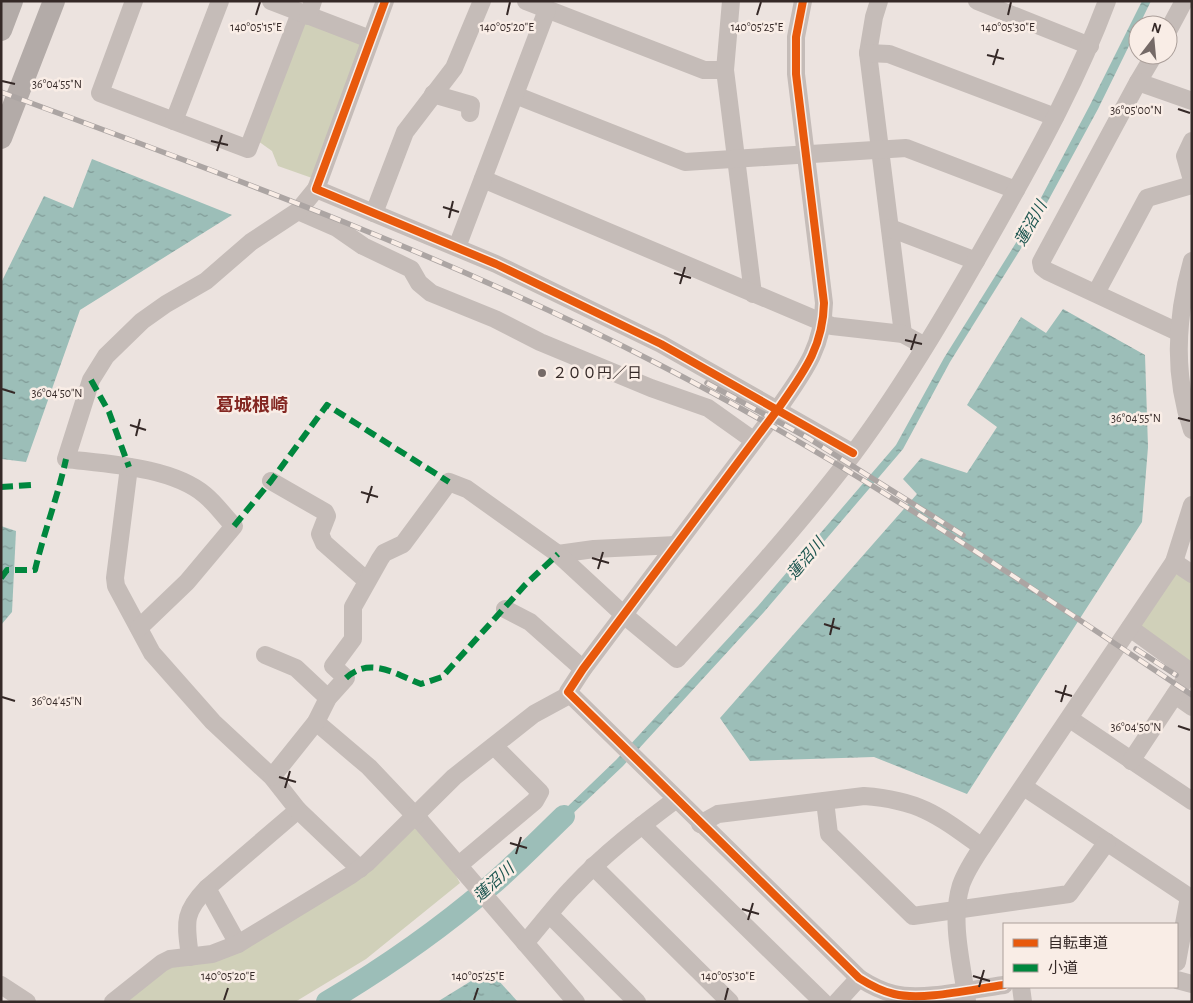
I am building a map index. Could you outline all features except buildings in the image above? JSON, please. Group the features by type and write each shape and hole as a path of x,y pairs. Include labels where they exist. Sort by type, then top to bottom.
{"main road":[{"path":"1,30 12,1"},
{"path":"1,138 54,1"}],"street":[{"path":"134,1 100,93 248,149 307,10"},
{"path":"174,121 220,1"},
{"path":"271,1 307,10 370,39"},
{"path":"139,628 186,582 234,526 205,494 168,475 129,467 66,459 91,380 106,356 142,321 166,304 206,281 252,242 298,211 316,189 385,1"},
{"path":"374,213 404,132 454,68 462,53 482,1"},
{"path":"526,1 704,70 725,70"},
{"path":"731,1 725,70 753,294"},
{"path":"569,694 570,687 583,669 808,367 817,346 824,323 824,303 805,154 795,54 803,1"},
{"path":"879,1 874,17 868,54 903,334"},
{"path":"977,1 1090,46"},
{"path":"272,777 316,722 328,698 346,678 333,666 353,639 353,607 367,580 384,554 403,544 449,482 467,488 558,554 624,615 677,659 750,579 853,453 925,346 976,261 1055,117 1090,46 1106,1"},
{"path":"1177,15 1184,1"},
{"path":"457,247 547,10"},
{"path":"868,54 889,54 1055,117"},
{"path":"1148,65 1041,262 1042,267 1048,271 1178,332"},
{"path":"1138,82 1192,101"},
{"path":"433,94 471,106 470,113"},
{"path":"515,95 685,162 906,148 1016,190"},
{"path":"1192,141 1185,156 1192,180"},
{"path":"483,179 824,323 832,326 903,334 925,346"},
{"path":"1096,293 1147,198 1192,186"},
{"path":"316,189 457,247 661,344 853,453"},
{"path":"298,211 338,228 363,246 411,269 419,283 431,293 495,319 540,342 650,388 708,408 754,440"},
{"path":"890,228 976,261"},
{"path":"1192,261 1180,311 1178,332 1178,357 1185,410 1192,430"},
{"path":"129,467 115,578 116,586 152,653 212,722 272,777 298,810 360,869"},
{"path":"271,481 325,512 326,516 320,534 324,543 367,580"},
{"path":"966,996 957,909 962,884 982,846 1070,719 1174,562 1192,505"},
{"path":"558,554 594,549 676,545"},
{"path":"1174,562 1192,574"},
{"path":"505,609 530,622 583,669"},
{"path":"1130,628 1191,673 1131,761"},
{"path":"265,654 296,668 328,698"},
{"path":"569,694 675,800 859,978 875,988 893,994 912,997 966,996 1003,985"},
{"path":"113,1002 153,968 170,959 212,954 238,944 360,869 454,777 534,714 569,694"},
{"path":"1175,695 1192,707"},
{"path":"1070,719 1192,801"},
{"path":"316,722 369,767 415,815 576,1002"},
{"path":"463,870 535,801 540,792 494,746"},
{"path":"1024,786 1190,897 1178,957"},
{"path":"700,824 718,814 864,796 906,801 926,809 982,846"},
{"path":"526,943 593,866 675,800"},
{"path":"824,800 829,834 913,916 1069,894 1107,842"},
{"path":"190,957 186,920 192,904 207,888 298,810"},
{"path":"642,825 823,1002"},
{"path":"593,866 730,1002"},
{"path":"207,888 238,944"},
{"path":"550,915 637,1002"},
{"path":"837,1002 859,978"},
{"path":"1178,980 1192,984"},
{"path":"1,985 27,1002"},
{"path":"1021,988 1023,1002"}],"green space":[{"path":"307,21 364,42 312,178 278,166 272,151 258,141 302,23"},
{"path":"1172,573 1192,578 1192,663 1141,631 1140,619"},
{"path":"411,828 416,828 455,874 460,883 366,959 295,1002 125,1002 164,968 210,960"}],"water":[{"path":"1142,1 1151,1 1144,15 1135,15"},
{"path":"1128,29 1128,48 1098,109 1030,234 950,362 903,449 764,612 623,766 545,840 540,833 616,760 758,606 896,445 944,358 1024,230"},
{"path":"92,159 232,215 80,310 26,462 2,459 1,463 1,283 44,196 73,208"},
{"path":"1063,309 1145,355 1148,447 1142,522 967,794 874,757 750,761 720,718 917,494 903,479 921,458 967,473 997,427 967,405 1021,317 1046,333"},
{"path":"1,526 16,531 12,612 1,625"},
{"path":"489,970 518,1002 437,1002"}],"waterway":[{"name":"蓮沼川","path":"327,1002 390,962 451,918 499,879 564,816"}],"railway":[{"path":"1,92 335,218 499,288 580,325 660,365 797,440 864,481 996,565 1192,695"},
{"path":"707,383 808,438 963,535"},
{"path":"1136,649 1176,675"}],"marked path":[{"path":"91,380 109,412 129,467"},
{"path":"234,526 271,481 327,405 449,482"},
{"path":"1,578 7,570 35,570 66,459"},
{"path":"1,487 32,485"},
{"path":"346,678 364,668 383,669 421,684 442,677 525,585 558,554"}],"cycle path":[{"path":"385,1 316,189 496,264 661,344 853,453"},
{"path":"803,1 796,37 796,74 824,303 823,319 816,347 796,384 583,669 568,692 859,978 885,991 906,996 933,995 1003,985"}],"place":[{"name":"２００円／日","path":"542,373"}],"district":[{"name":"葛城根崎","path":"252,405"}]}
